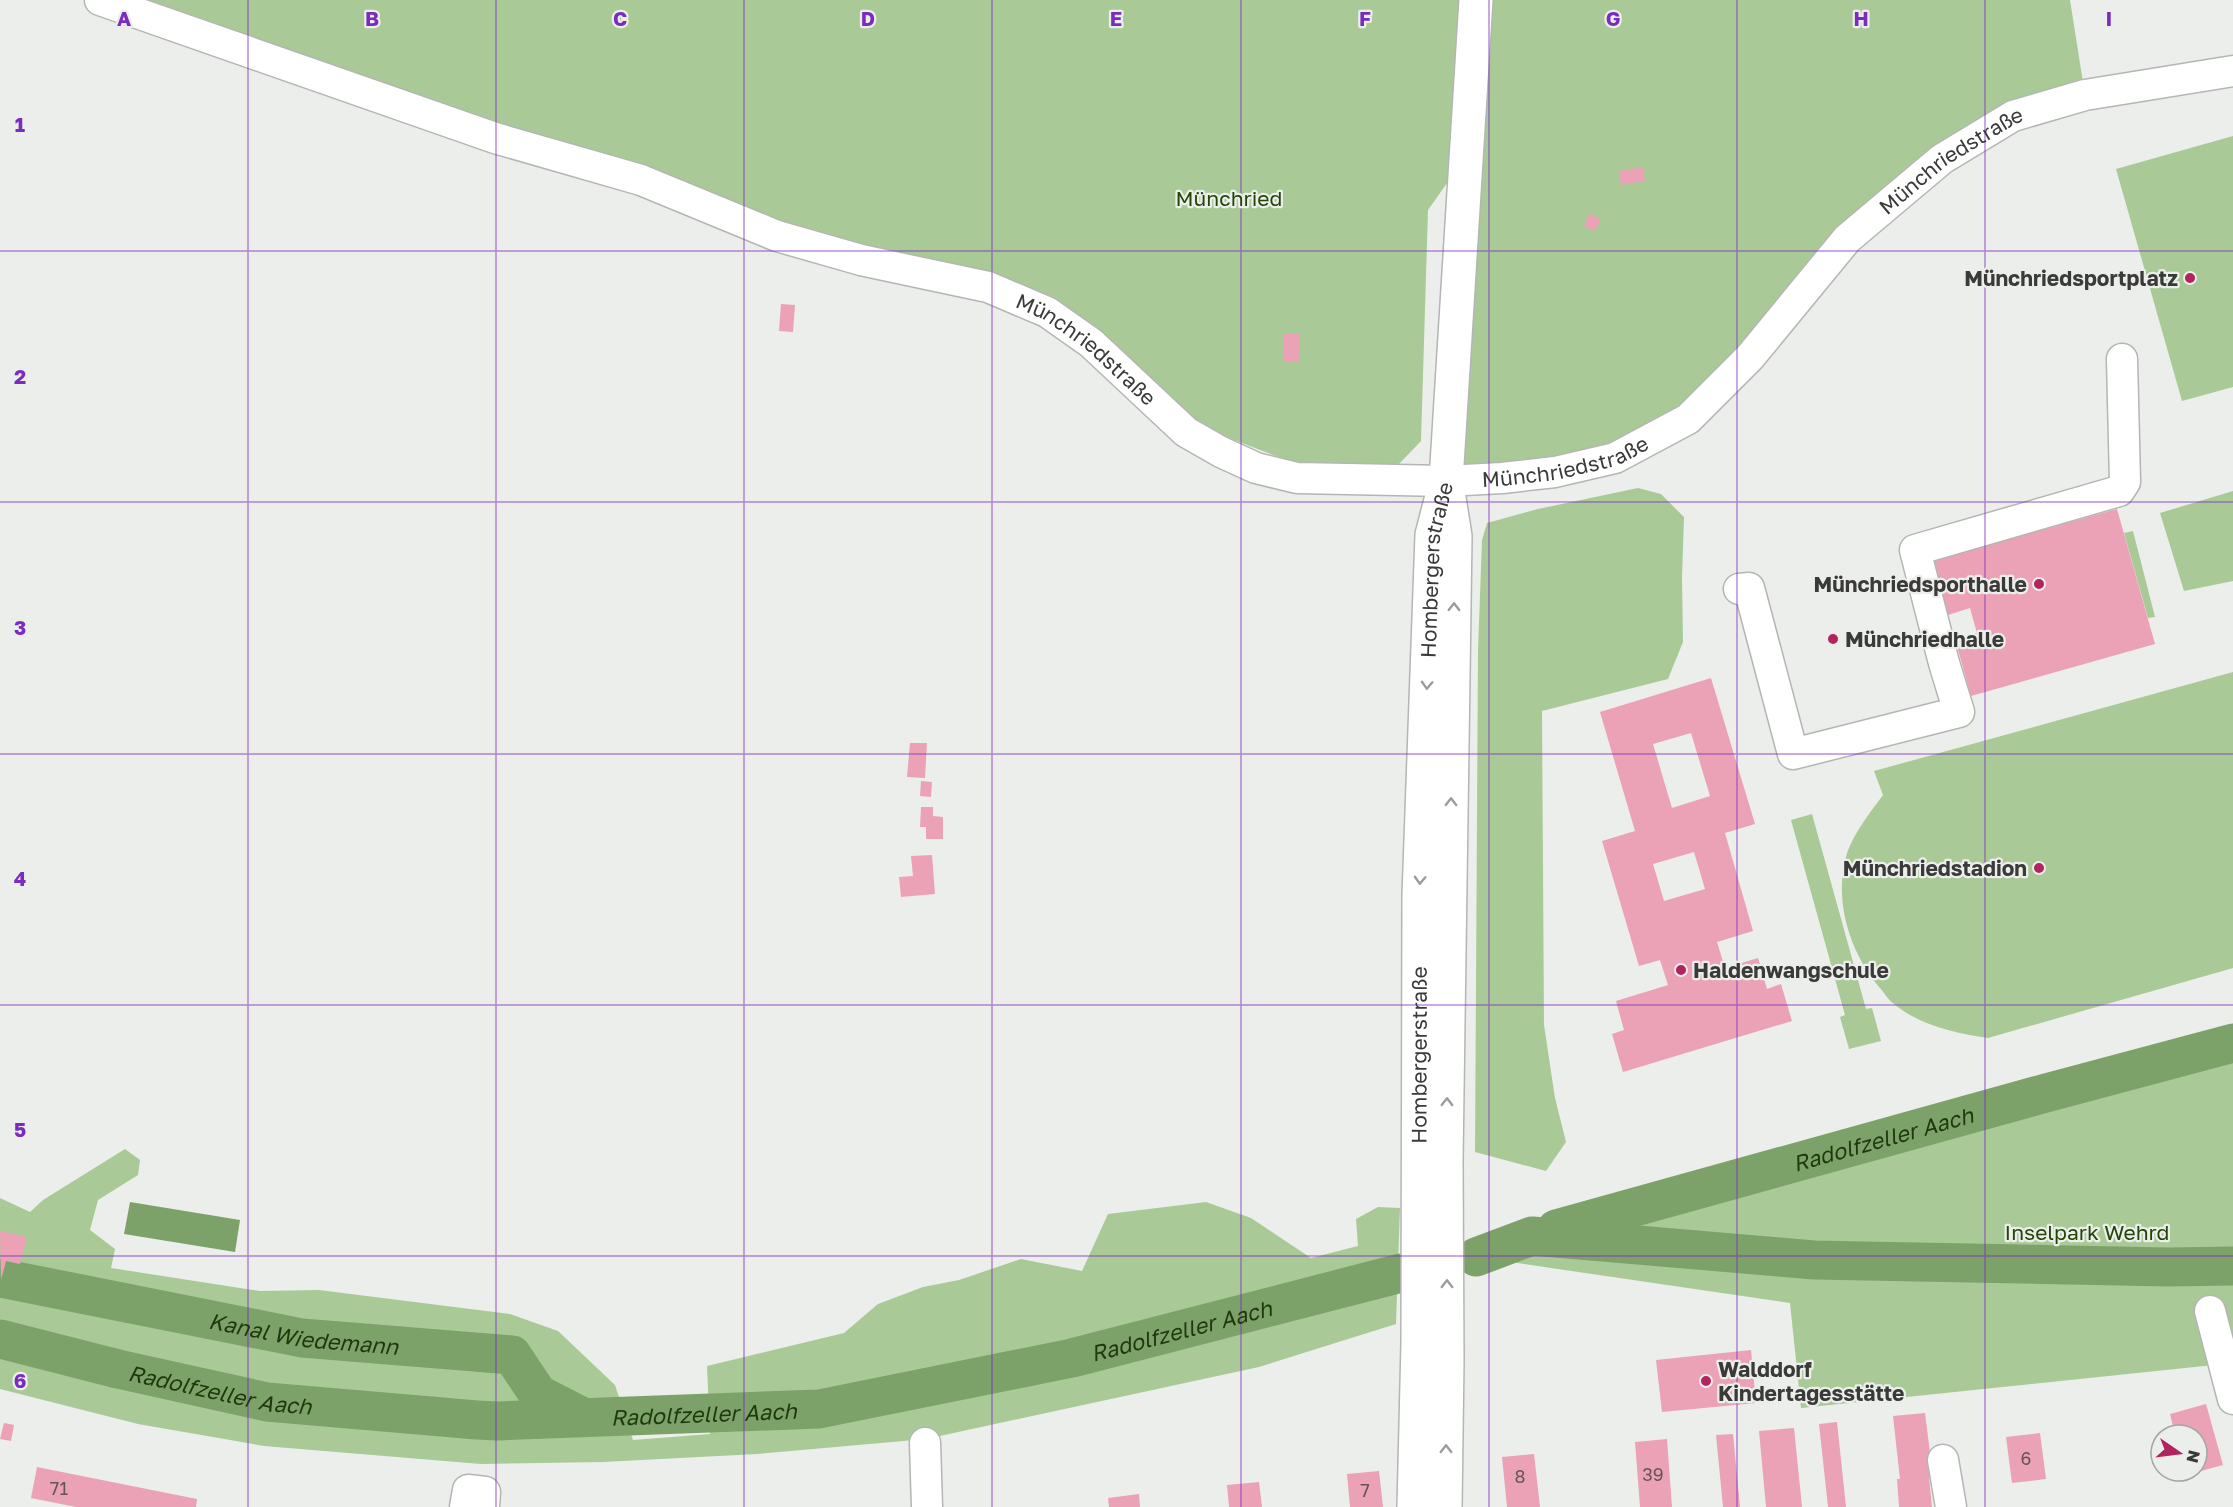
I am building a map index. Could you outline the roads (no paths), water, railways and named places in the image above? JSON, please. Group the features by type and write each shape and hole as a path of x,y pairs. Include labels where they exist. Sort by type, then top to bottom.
{"main road":[{"name":"Hombergerstraße","path":"1445,1507 1433,1343 1432,1192 1419,896 1431,547 1446,481 1476,0"},
{"name":"Hombergerstraße","path":"1414,1507 1433,1343"}],"street":[{"name":"Münchriedstraße","path":"100,0 495,138 641,180 777,236 861,260 988,287 1047,312 1091,343 1186,432 1256,468 1297,478 1446,481 1502,478 1555,472 1615,458 1688,419 1750,357 1847,239 1941,159 2013,116 2085,95 2233,71"},
{"path":"1739,589 1749,588 1793,754 1959,712 1915,550 2118,490 2125,482 2122,359"},
{"path":"2210,1311 2233,1399"},
{"path":"925,1443 927,1507"},
{"path":"1943,1460 1950,1507"},
{"path":"465,1507 468,1490 485,1492 483,1507"}],"waterway":[{"name":"Radolfzeller Aach","path":"1556,1229 2233,1043"},
{"name":"Radolfzeller Aach","path":"1476,1257 1532,1236 1814,1260 2168,1267 2233,1266"},
{"name":"Radolfzeller Aach","path":"0,1339 118,1369 267,1402 477,1420 819,1409 1072,1358 1401,1273"},
{"name":"Kanal Wiedemann","path":"1,1278 302,1338 512,1355 538,1394 583,1417"}],"place":[{"name":"Münchriedsportplatz","path":"2190,278"},
{"name":"Münchriedsporthalle","path":"2039,584"},
{"name":"Münchriedhalle","path":"1833,639"},
{"name":"Münchriedstadion","path":"2039,868"},
{"name":"Haldenwangschule","path":"1681,970"},
{"name":"Walddorf Kindertagesstätte","path":"1706,1381"}],"park label":[{"name":"Münchried","path":"1229,198"},
{"name":"Inselpark Wehrd","path":"2087,1232"}]}
